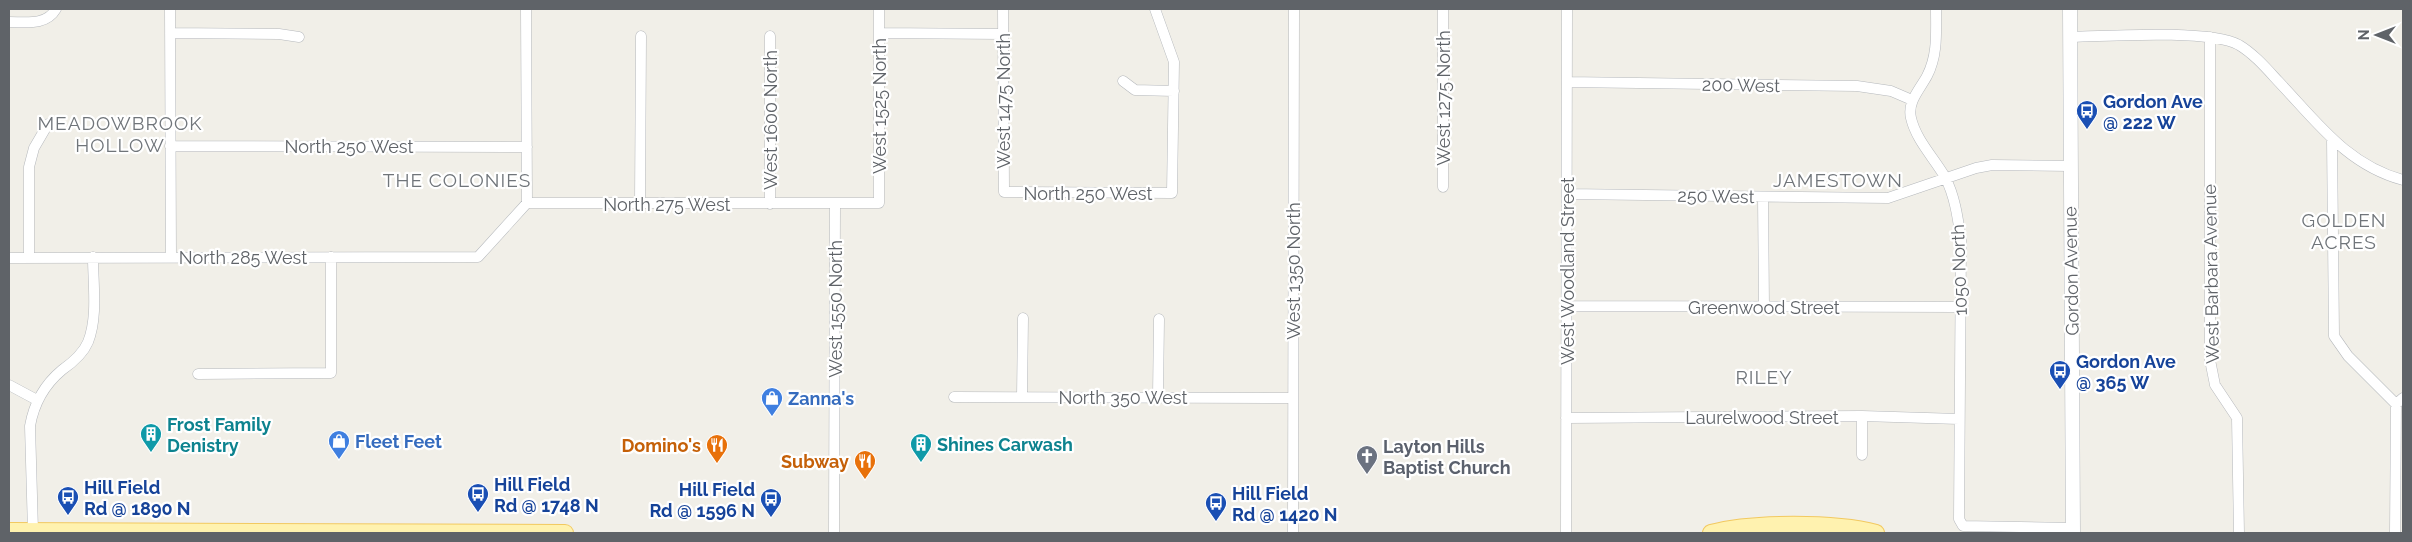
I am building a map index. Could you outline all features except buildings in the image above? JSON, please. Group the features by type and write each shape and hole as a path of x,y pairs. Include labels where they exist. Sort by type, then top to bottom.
{"main road":[{"name":"Gordon Avenue","path":"2070,9 2073,531"},
{"path":"1711,533 1730,528 1786,526 1838,527 1876,533"},
{"path":"9,531 565,533"}],"street":[{"path":"170,9 171,257"},
{"path":"526,9 527,203"},
{"name":"West 1525 North","path":"879,9 879,203"},
{"name":"West 1475 North","path":"1002,9 1004,192"},
{"path":"1123,81 1135,90 1174,91 1174,62 1155,9"},
{"name":"West 1350 North","path":"1293,533 1294,9"},
{"name":"West 1275 North","path":"1443,9 1443,187"},
{"name":"West Woodland Street","path":"1566,533 1568,9"},
{"path":"1912,100 1927,75 1935,56 1936,9"},
{"path":"9,22 36,22 53,13"},
{"path":"170,33 279,34 299,37"},
{"path":"879,33 1003,34"},
{"path":"640,203 641,36"},
{"name":"West 1600 North","path":"770,36 770,204"},
{"path":"2070,37 2210,37 2238,45 2261,63 2332,139 2355,160 2383,175 2403,180"},
{"name":"West Barbara Avenue","path":"2210,37 2210,360 2215,385 2237,418 2239,533"},
{"name":"200 West","path":"1567,82 1857,86 1892,91 1912,100"},
{"name":"North 250 West","path":"1004,192 1172,193 1174,91"},
{"name":"1050 North","path":"1912,100 1910,116 1919,137 1946,179 1956,207 1961,240 1959,519 1963,526 2073,531"},
{"path":"29,258 29,166 34,148 48,124"},
{"path":"2332,139 2334,336 2348,356 2400,401 2395,533"},
{"name":"North 250 West","path":"170,146 527,147"},
{"name":"250 West","path":"1567,194 1888,198 1976,168 1992,165 2070,166"},
{"path":"1763,197 1764,307"},
{"name":"North 275 West","path":"527,203 879,203"},
{"name":"North 285 West","path":"9,258 478,257 527,203"},
{"name":"West 1550 North","path":"834,533 835,204"},
{"path":"198,374 331,373 331,257"},
{"path":"33,531 30,426 37,400 47,386 72,363 87,344 92,323 93,258"},
{"name":"Greenwood Street","path":"1567,306 1960,307"},
{"path":"1022,318 1022,397"},
{"path":"1158,396 1159,319"},
{"path":"9,386 37,400"},
{"name":"North 350 West","path":"954,397 1158,396 1292,398"},
{"path":"1862,416 1862,455"},
{"name":"Laurelwood Street","path":"1566,418 1862,416 1959,419"}],"place":[{"name":"Gordon Ave @ 222 W","path":"2087,130"},
{"name":"Gordon Ave @ 365 W","path":"2060,390"},
{"name":"Zanna's","path":"772,417"},
{"name":"Frost Family Denistry","path":"151,453"},
{"name":"Fleet Feet","path":"339,460"},
{"name":"Shines Carwash","path":"921,463"},
{"name":"Domino's","path":"717,464"},
{"name":"Layton Hills Baptist Church","path":"1367,475"},
{"name":"Subway","path":"865,480"},
{"name":"Hill Field Rd @ 1748 N","path":"478,513"},
{"name":"Hill Field Rd @ 1890 N","path":"68,516"},
{"name":"Hill Field Rd @ 1596 N","path":"771,518"},
{"name":"Hill Field Rd @ 1420 N","path":"1216,522"}],"district":[{"name":"MEADOWBROOK HOLLOW","path":"120,134"},
{"name":"THE COLONIES","path":"457,180"},
{"name":"JAMESTOWN","path":"1838,180"},
{"name":"GOLDEN ACRES","path":"2344,231"},
{"name":"RILEY","path":"1764,377"}]}
